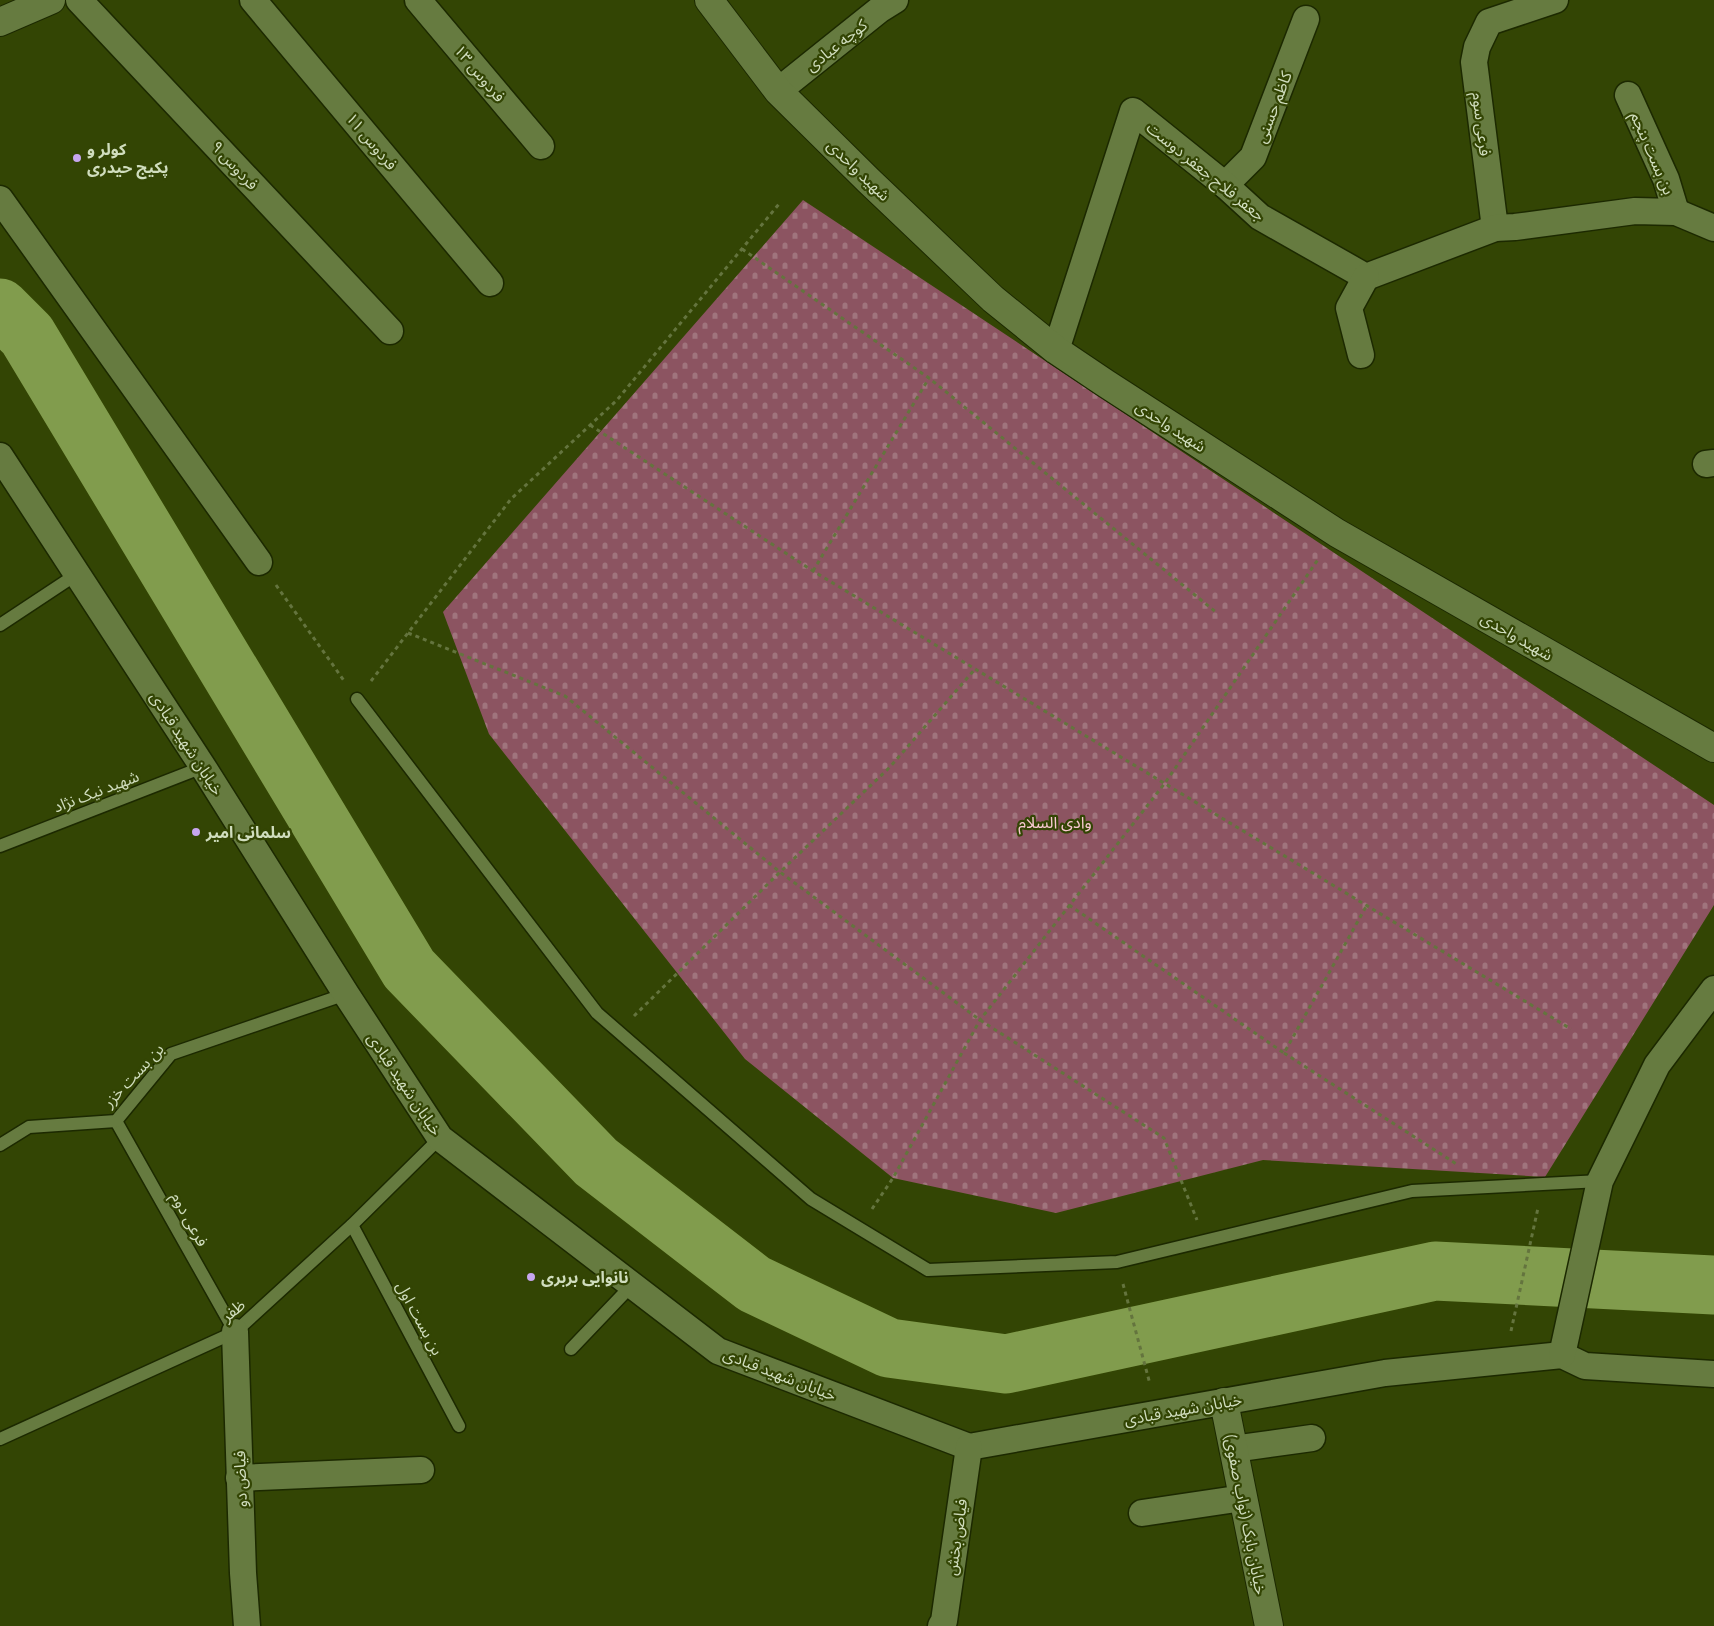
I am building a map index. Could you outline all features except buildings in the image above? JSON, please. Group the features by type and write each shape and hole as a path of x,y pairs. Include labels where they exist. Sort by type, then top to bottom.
{"street":[{"path":"0,22 51,0"},
{"name":"فردوس ۹","path":"79,0 390,331"},
{"name":"فردوس ۱۱","path":"253,0 490,283"},
{"name":"فردوس ۱۳","path":"418,0 541,146"},
{"name":"شهید واحدی","path":"709,0 778,91 993,299 1056,350 1269,491 1337,533 1714,748"},
{"name":"کوچه عبادی","path":"778,91 895,0"},
{"name":"فرعی سوم","path":"1495,228 1474,62 1477,47 1488,22 1554,0"},
{"name":"کاظم حسنی","path":"1224,185 1254,157 1306,19"},
{"name":"بن بست پنجم","path":"1628,95 1666,179 1676,212"},
{"name":"جعفر فلاح جعفر دوست","path":"1056,350 1133,111 1260,217 1366,277"},
{"path":"0,199 259,562"},
{"path":"1362,355 1349,308 1366,277 1495,228 1635,211 1676,212 1714,228"},
{"name":"خیابان شهید قبادی","path":"1,460 203,767 346,994 440,1138 718,1350 969,1447 1385,1373 1562,1355"},
{"path":"1714,989 1657,1065 1600,1181 1562,1355 1585,1366 1714,1374"},
{"name":"فیاض دو","path":"235,1332 243,1573 247,1626"},
{"name":"خیابان بابک (نواب صفوی)","path":"1224,1402 1269,1626"},
{"path":"1233,1449 1312,1438"},
{"name":"فیاض بخش","path":"941,1626 944,1621 969,1447"},
{"path":"240,1478 421,1470"},
{"path":"1142,1514 1243,1498"}],"lane":[{"path":"0,625 77,574"},
{"path":"357,699 597,1013 811,1199 928,1270 1117,1262 1204,1239 1412,1191 1600,1181"},
{"name":"شهید نیک نژاد","path":"0,846 203,767"},
{"name":"بن بست خزر","path":"0,1146 29,1128 116,1121 171,1054 346,994"},
{"name":"فرعی دوم","path":"116,1121 235,1332"},
{"name":"ظفر","path":"0,1439 235,1332 352,1225 440,1138"},
{"name":"بن بست اول","path":"352,1225 459,1426"},
{"path":"572,1349 632,1285"}],"path":[{"path":"259,562 357,699 511,499 617,400 780,204"},
{"path":"742,249 929,378 1216,613"},
{"path":"812,572 929,378"},
{"path":"590,425 812,572 1571,1029"},
{"path":"858,1228 893,1178 980,1020 1164,783 1337,533"},
{"path":"408,633 565,696 780,872 980,1020 1164,1138 1204,1239"},
{"path":"618,1032 780,872 890,767 975,669"},
{"path":"1284,1053 1367,905"},
{"path":"1069,906 1284,1053 1492,1187"},
{"path":"1504,1361 1543,1184"},
{"path":"1117,1262 1157,1414"}],"green space":[{"name":"وادی السلام","path":"803,200 1714,805 1714,905 1545,1177 1263,1160 1056,1213 893,1178 745,1059 489,734 443,612"}],"waterway":[{"path":"0,308 27,335 409,969 596,1162 754,1284 889,1348 1006,1364 1435,1271 1714,1285"}],"place":[{"name":"کولر و پکیج حیدری","path":"77,158"},
{"name":"سلمانی امیر","path":"196,832"},
{"name":"نانوایی بربری","path":"531,1277"}]}
